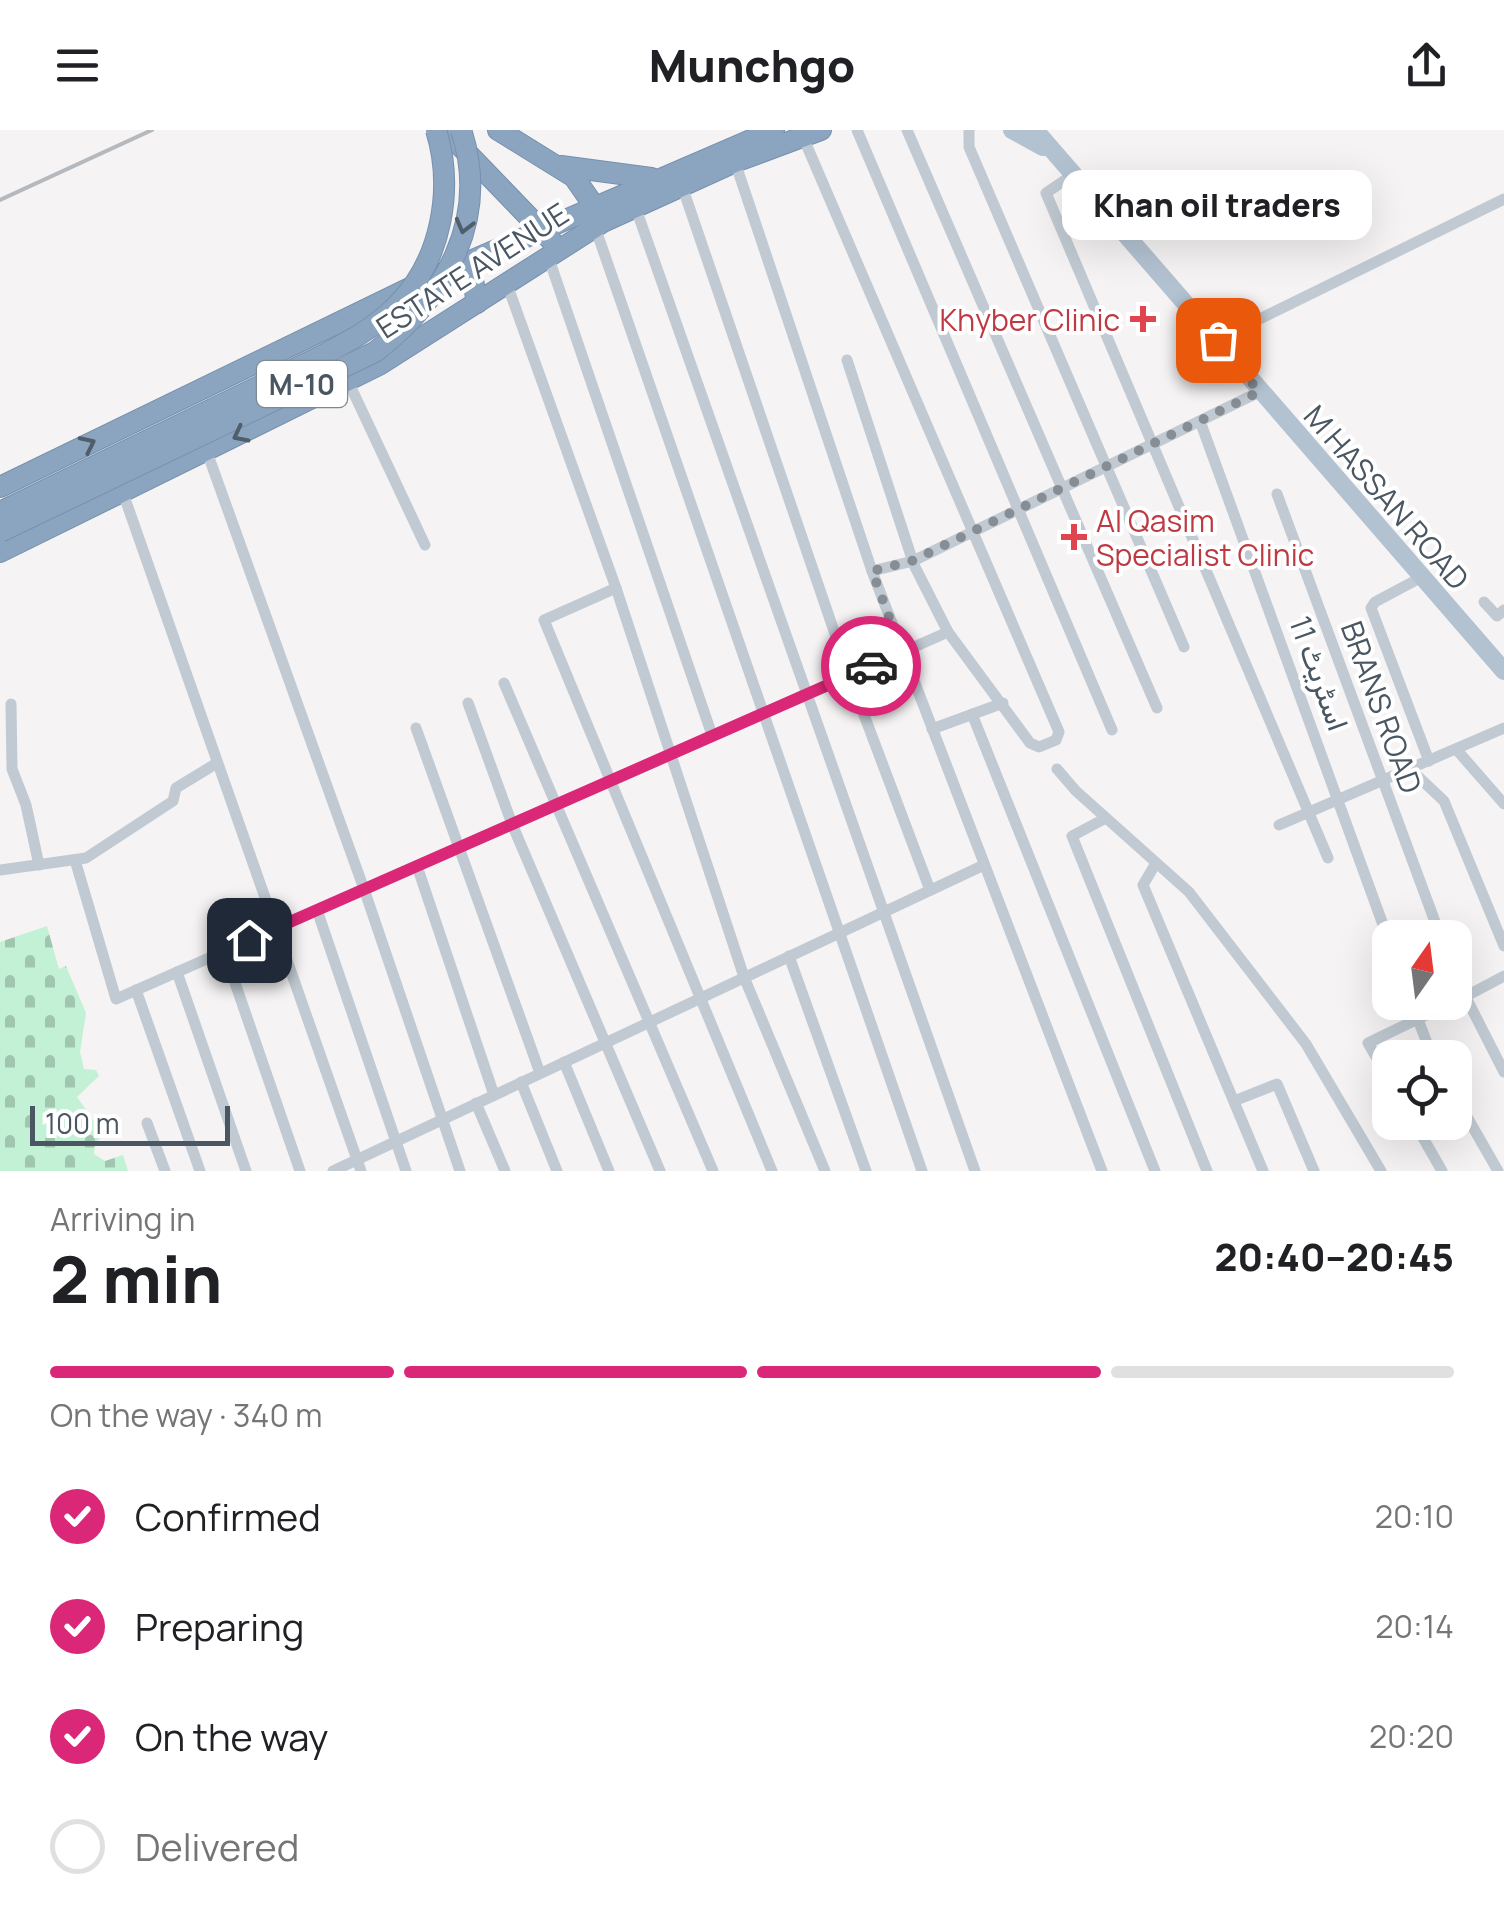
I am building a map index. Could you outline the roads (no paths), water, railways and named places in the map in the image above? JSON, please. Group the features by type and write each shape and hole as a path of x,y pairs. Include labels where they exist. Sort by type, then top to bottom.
{"highway":[{"name":"M-10","path":"0,512 318,357 360,335 399,304 435,241 443,210 445,161 436,130"},
{"path":"445,130 545,229 553,253"},
{"name":"M-10","path":"0,532 375,352 413,323 450,266 468,215 470,168 461,130"},
{"path":"498,130 581,183 598,218"},
{"name":"ESTATE AVENUE","path":"0,552 348,381 476,304 658,178 774,130"},
{"name":"ESTATE AVENUE","path":"0,487 455,267 545,229 635,206 735,162 812,134"},
{"path":"554,165 658,178"},
{"path":"455,267 474,280 476,304"}],"main road":[{"path":"1012,130 1056,155"},
{"name":"M HASSAN ROAD","path":"1035,130 1504,671"}],"street":[{"path":"858,130 1016,511 1112,730"},
{"path":"907,130 1157,708"},
{"path":"969,130 969,147 1184,647"},
{"path":"812,134 973,532 1059,732 1056,740 1039,746 1030,743 948,632 912,561 847,360"},
{"path":"735,162 872,571 1102,1171"},
{"path":"1074,174 1046,193 1312,811 1328,858"},
{"path":"682,186 849,675 930,890"},
{"path":"1218,340 1504,199"},
{"path":"635,206 975,1171"},
{"path":"598,218 761,714 922,1171"},
{"path":"553,253 712,735"},
{"path":"506,284 616,588 744,977 824,1171"},
{"path":"348,381 426,545"},
{"path":"872,571 912,561 1259,392"},
{"name":"اسٹریٹ 11","path":"1200,421 1382,920"},
{"path":"207,452 364,889 460,1171"},
{"path":"124,493 359,1165"},
{"name":"BRANS ROAD","path":"1277,494 1434,920"},
{"path":"1422,578 1374,602 1371,608 1429,761"},
{"path":"616,588 544,620 772,1171"},
{"path":"1484,602 1497,616 1504,610"},
{"path":"75,860 116,998 948,632"},
{"path":"504,684 712,1171"},
{"path":"932,729 1004,703"},
{"path":"11,704 12,769 26,805 39,866"},
{"path":"468,704 512,824 660,1171"},
{"path":"972,714 1154,1171"},
{"path":"416,728 540,1073"},
{"path":"1278,825 1504,728"},
{"path":"1456,749 1504,804"},
{"path":"0,870 86,858 173,801 176,788 217,763"},
{"path":"1057,769 1189,892 1306,1044 1382,1171"},
{"path":"1410,769 1444,801 1504,946"},
{"path":"1106,818 1072,836 1207,1171"},
{"path":"1156,863 1143,885 1263,1171"},
{"path":"333,1171 359,1165 396,1141 984,864"},
{"path":"417,866 494,1095"},
{"path":"317,910 406,1171"},
{"path":"224,951 300,1171"},
{"path":"790,956 866,1171"},
{"path":"176,972 246,1171"},
{"path":"1472,992 1504,976"},
{"path":"136,990 200,1171"},
{"path":"1470,1020 1504,1072"},
{"path":"1373,1040 1417,1021 1425,1040"},
{"path":"564,1062 608,1171"},
{"path":"521,1082 557,1171"},
{"path":"1234,1101 1277,1084 1314,1171"},
{"path":"476,1104 505,1171"},
{"path":"147,1123 165,1171"},
{"path":"1472,1126 1498,1171"},
{"path":"1424,1140 1442,1171"}],"railway":[{"path":"0,200 152,130"}],"place":[{"name":"Khyber Clinic","path":"1143,319"},
{"name":"Khan oil traders","path":"1218,340"},
{"name":"Al Qasim Specialist Clinic","path":"1074,537"}]}
